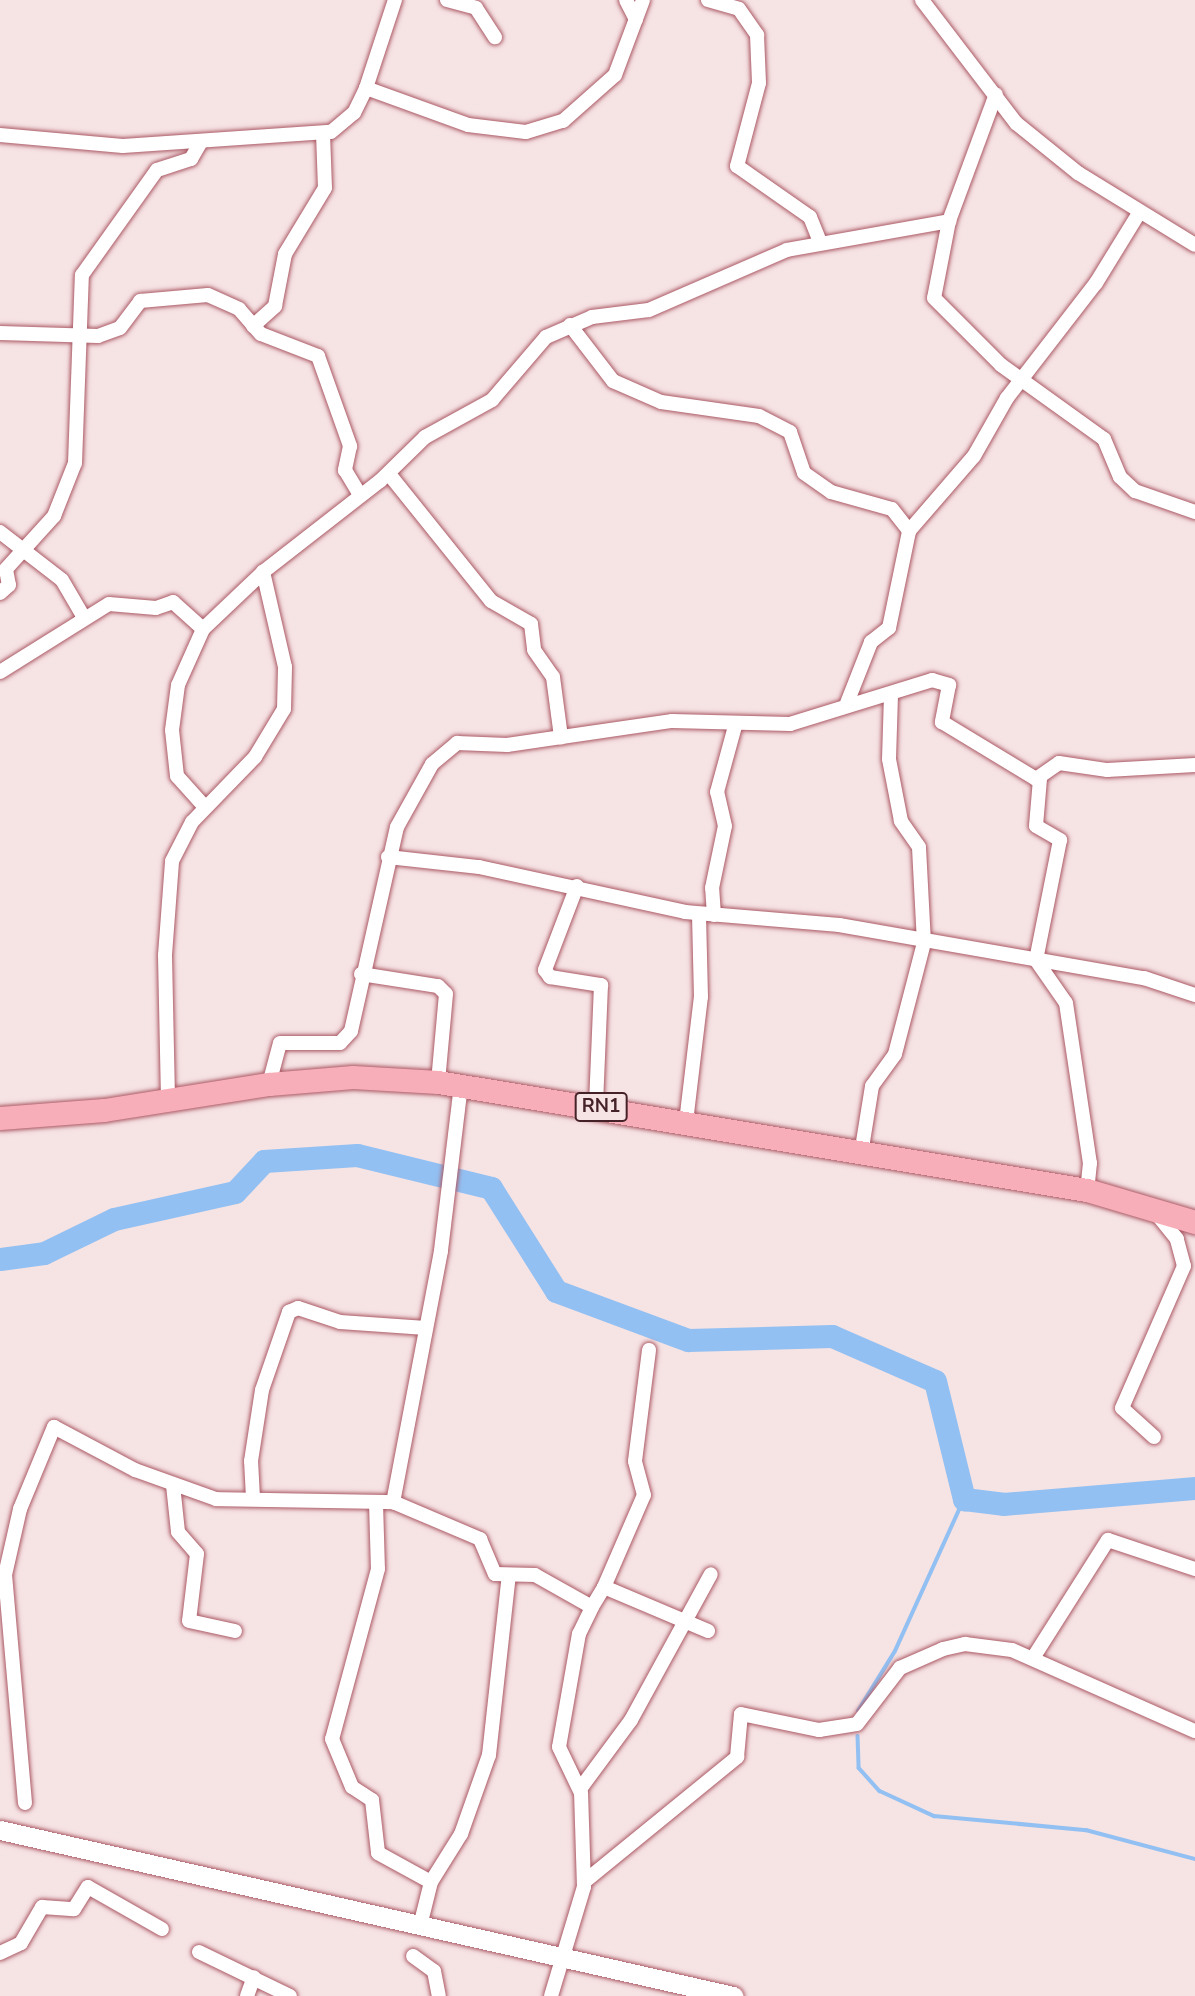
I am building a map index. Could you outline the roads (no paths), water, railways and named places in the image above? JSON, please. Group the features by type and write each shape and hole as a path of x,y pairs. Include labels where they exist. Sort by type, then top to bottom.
{"highway":[{"name":"RN1","path":"0,1118 169,1099 268,1084 353,1077 449,1083 1087,1191 1195,1222"}],"main road":[{"path":"0,1830 722,1995"}],"street":[{"path":"0,135 123,146 323,134 342,126 366,88 395,0"},
{"path":"447,0 476,8 495,37"},
{"path":"626,0 636,20"},
{"path":"366,88 460,123 531,131 563,121 609,83 643,0"},
{"path":"708,0 740,9 757,35 759,83 737,166 810,217 820,242"},
{"path":"922,0 1016,123 1062,162 1139,213 1195,245"},
{"path":"996,94 949,221 934,298 1023,379 1104,439 1120,477 1135,491 1173,510 1195,512"},
{"path":"253,326 275,306 285,254 325,188 323,134"},
{"path":"0,593 9,585 6,569 54,516 75,463 83,272 157,170 191,159 201,142"},
{"path":"847,703 871,642 889,628 909,531 974,456 1023,379 1139,213"},
{"path":"204,806 178,781 172,730 178,685 203,629 263,572 389,474 425,437 486,405 537,343 570,325 649,310 786,250 949,221"},
{"path":"0,333 80,336 118,330 140,301 204,294 239,309 253,326 317,356 350,446 345,470 360,495"},
{"path":"570,325 613,382 661,402 759,416 790,432 804,473 831,492 892,509 909,531"},
{"path":"389,474 491,601 531,624 534,650 553,677 561,737"},
{"path":"0,532 62,580 83,616"},
{"path":"169,1099 168,881 179,842 204,806 255,758 284,709 285,667 263,572"},
{"path":"0,671 83,616 109,604 156,608 173,602 203,629"},
{"path":"268,1084 280,1043 344,1040 354,1021 361,974 381,912 388,857 422,783 454,745 561,737 671,720 735,726 790,724 847,703 891,695 927,680 946,681 942,722 1017,772 1040,779"},
{"path":"861,1154 872,1086 895,1054 924,943 919,847 901,821 889,759 891,695"},
{"path":"686,1122 701,997 707,914 725,826 717,792 735,726"},
{"path":"1087,1191 1090,1163 1066,1003 1036,960 1060,840 1036,827 1040,779 1059,763 1107,770 1195,765"},
{"path":"388,857 578,886 707,914 839,925 924,943 1144,978 1195,995"},
{"path":"578,886 545,970 550,977 601,985 596,1106"},
{"path":"361,974 438,986 446,994 455,1163 393,1502"},
{"path":"1151,1208 1177,1239 1184,1266 1122,1402 1124,1415 1154,1437"},
{"path":"253,1498 251,1461 262,1390 289,1312 298,1308 340,1322 426,1328"},
{"path":"551,1996 584,1882 580,1789 559,1747 579,1633 604,1587 644,1495 635,1461 649,1350"},
{"path":"25,1803 5,1575 20,1508 54,1427 173,1485 216,1499 393,1502 466,1530 485,1548 492,1572 535,1575 592,1607"},
{"path":"173,1485 178,1532 197,1554 189,1620 235,1631"},
{"path":"376,1503 378,1569 332,1739 348,1781 372,1800 378,1853 431,1882"},
{"path":"1033,1658 1108,1540 1195,1569"},
{"path":"580,1789 631,1720 711,1574"},
{"path":"419,1926 431,1882 461,1834 489,1755 509,1575"},
{"path":"604,1587 708,1631"},
{"path":"584,1882 737,1757 741,1714 819,1731 843,1729 868,1716 888,1681 916,1657 965,1644 1033,1658 1195,1731"},
{"path":"0,1953 21,1943 42,1907 74,1909 89,1887 162,1929"},
{"path":"199,1952 290,1996"},
{"path":"413,1955 434,1971 439,1996"},
{"path":"247,1996 254,1977"}],"waterway":[{"path":"0,1259 44,1253 114,1219 235,1192 264,1161 357,1155 491,1188 556,1291 688,1340 832,1336 935,1381 964,1499 1003,1504 1195,1488"},
{"path":"858,1711 895,1651 964,1499"},
{"path":"858,1736 859,1768 880,1791 934,1816 1086,1830 1195,1859"}]}
